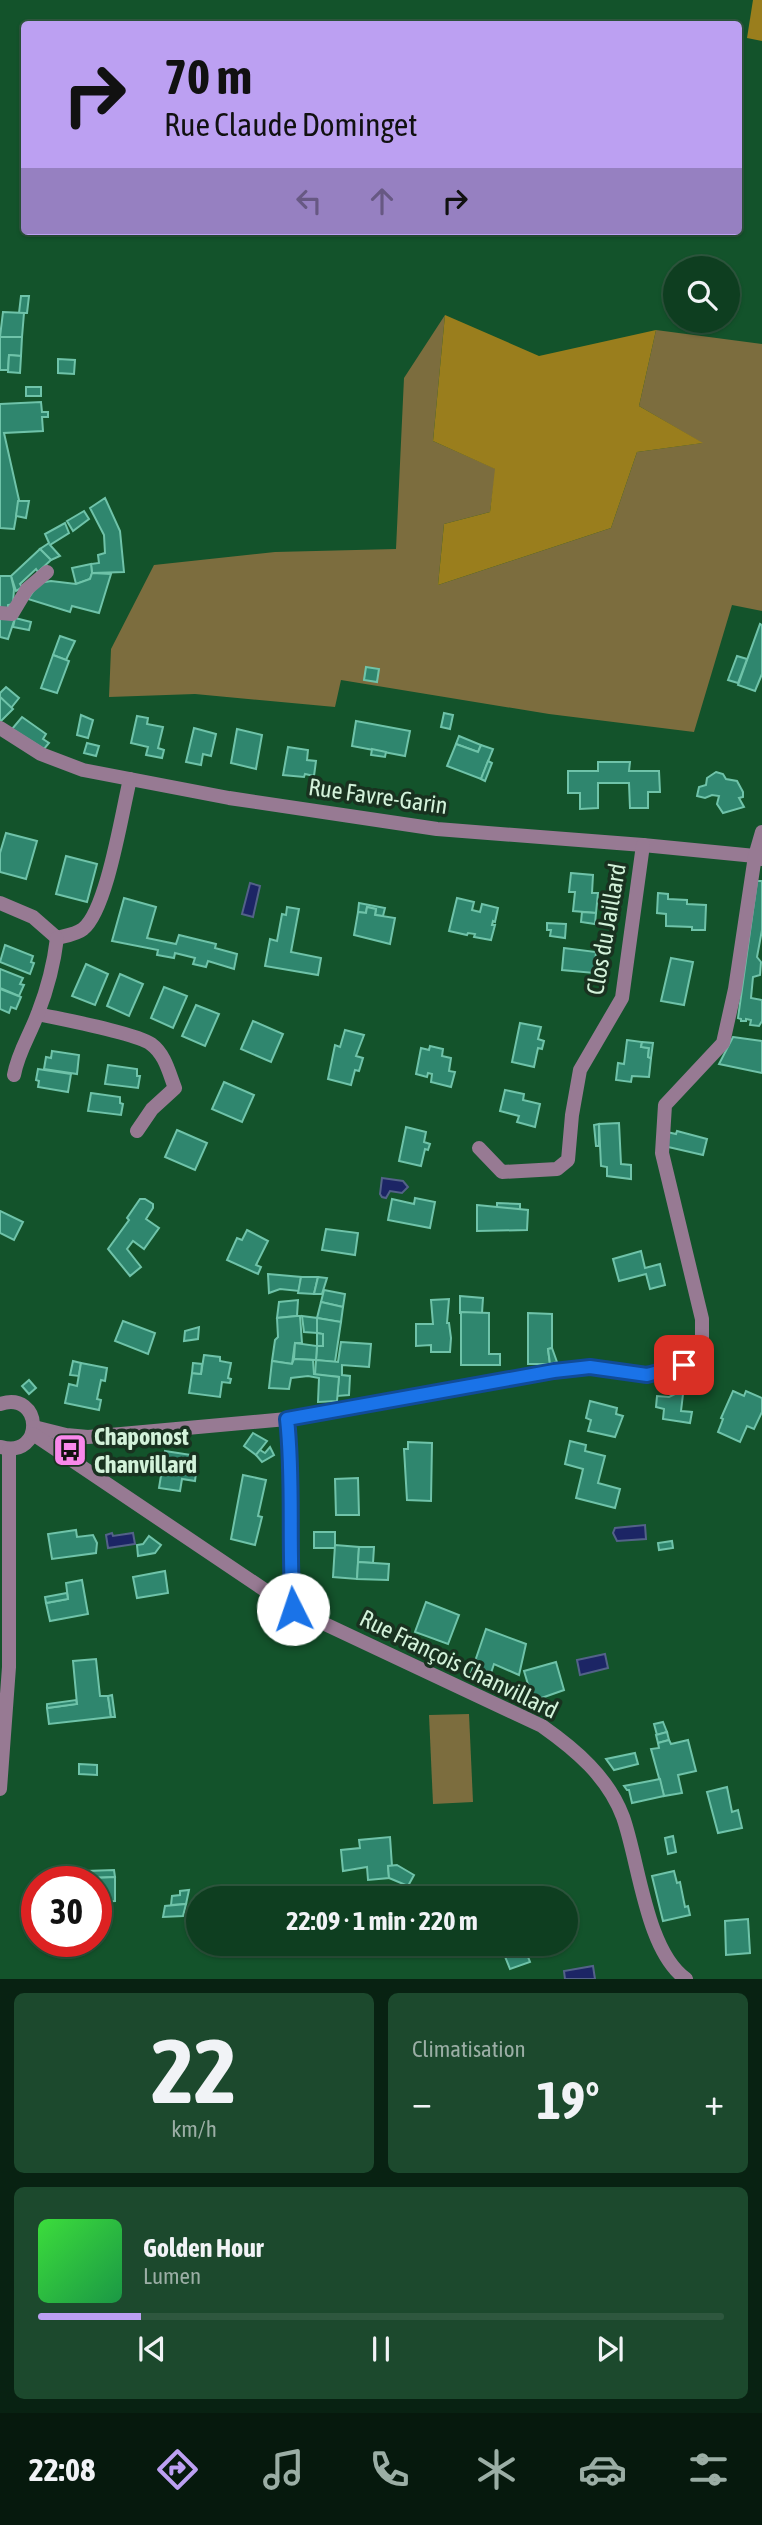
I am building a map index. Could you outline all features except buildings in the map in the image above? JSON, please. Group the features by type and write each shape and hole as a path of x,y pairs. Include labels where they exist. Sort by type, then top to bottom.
{"street":[{"path":"0,613 12,614 27,589 47,572"},
{"name":"Rue Favre-Garin","path":"0,728 41,754 83,770 229,798 429,828 643,845 758,858"},
{"path":"57,938 82,931 95,915 130,779"},
{"path":"0,1789 9,1667 5,1448 19,1448 27,1442 33,1430 88,1437 287,1419 554,1371 590,1367 647,1375 684,1365 702,1338 702,1319 662,1153 665,1105 723,1043 762,832"},
{"name":"Clos du Jaillard","path":"479,1148 502,1172 556,1169 568,1160 580,1070 622,998 643,845"},
{"path":"0,902 33,917 57,938"},
{"path":"14,1075 18,1056 38,1014 57,938"},
{"path":"38,1014 133,1037 150,1044 164,1059 174,1088 152,1110 137,1131"},
{"name":"Rue François Chanvillard","path":"1,1400 24,1406 31,1414 33,1430 293,1609 542,1726 579,1753 602,1780 622,1815 648,1910 665,1957 677,1977"},
{"path":"287,1419 292,1459 290,1568 293,1609"}],"shaded area":[{"path":"753,0 762,0 762,41 747,38"},
{"path":"445,315 433,441 496,469 490,512 444,524 438,585 611,528 637,452 702,443 639,406 656,330 762,344 762,611 732,605 694,732 549,714 341,680 335,707 195,694 109,697 111,649 154,565 275,552 396,549 404,378"},
{"path":"445,315 539,356 656,330 639,406 703,443 637,452 611,528 438,585 444,524 490,512 495,469 433,441"},
{"path":"250,883 260,886 253,917 242,914"},
{"path":"382,1178 403,1181 408,1187 402,1193 390,1191 386,1198 382,1197"},
{"path":"645,1525 646,1539 617,1541 613,1533 615,1528"},
{"path":"112,1533 113,1536 133,1533 135,1544 108,1548 106,1535"},
{"path":"605,1654 608,1668 580,1675 577,1660"},
{"path":"469,1714 473,1802 433,1804 429,1715"},
{"path":"593,1966 595,1979 565,1979 564,1971"}],"place":[{"name":"Chaponost Chanvillard","path":"70,1450"}],"route":[{"path":"293,1609 290,1568 292,1459 287,1419 554,1371 590,1367 647,1375 684,1365"}]}
